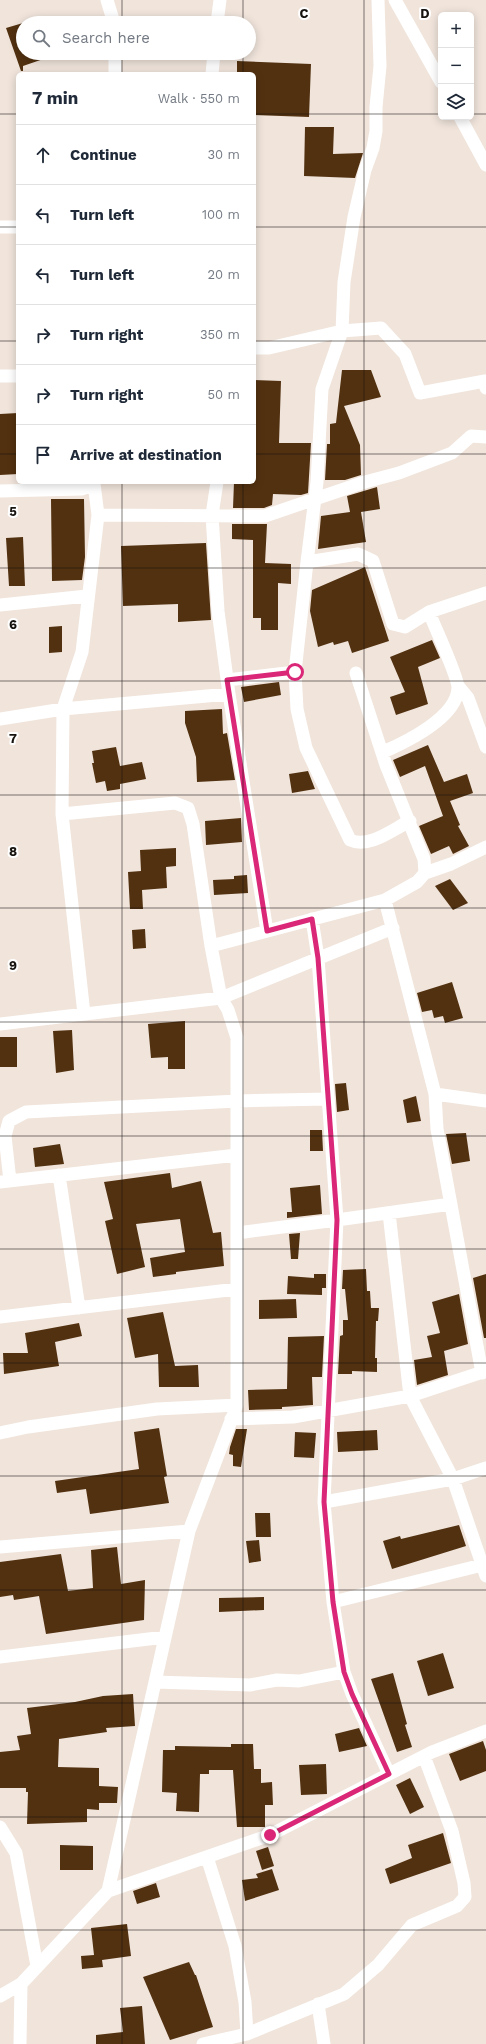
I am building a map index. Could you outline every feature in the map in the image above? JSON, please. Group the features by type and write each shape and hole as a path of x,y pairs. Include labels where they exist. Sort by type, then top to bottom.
{"street":[{"path":"107,0 112,16"},
{"path":"218,16 220,0"},
{"path":"378,0 380,66 376,107 376,131 373,148 365,170 354,217 344,282 342,330 322,388 315,499 295,672 297,709 306,748 350,840 357,843 372,840 410,821"},
{"path":"395,0 438,77"},
{"path":"114,72 115,60"},
{"path":"212,72 213,60"},
{"path":"462,120 486,164"},
{"path":"0,227 16,227"},
{"path":"256,348 269,348 342,330 381,328 405,354 420,393 485,382 486,388"},
{"path":"0,376 16,376"},
{"path":"98,515 265,516 365,482 399,473 452,453 471,436 486,437"},
{"path":"0,491 82,489 92,484"},
{"path":"84,1014 62,814 63,709 82,652 87,596 98,515 94,484"},
{"path":"217,484 212,515 218,611 229,694 267,931"},
{"path":"307,562 358,554 373,562 393,624 405,627 429,612 486,592"},
{"path":"0,605 87,596"},
{"path":"429,612 458,686 468,698 486,746"},
{"path":"227,680 295,672"},
{"path":"356,673 386,765 410,821 424,859 425,874"},
{"path":"382,752 410,740 437,721 456,700 458,686"},
{"path":"0,719 63,709 229,694"},
{"path":"62,814 175,803 188,808 193,824 211,946 221,998 228,1010 237,1038 237,1404 189,1531 108,1891"},
{"path":"211,946 385,900 417,882 425,874 451,864 486,847"},
{"path":"231,1419 293,1417 410,1396 484,1372 437,1129 435,1094 385,900"},
{"path":"312,919 318,958 327,1099 337,1220 324,1502 333,1602 344,1672 352,1694 389,1774"},
{"path":"0,1024 221,998 393,928"},
{"path":"435,1094 486,1101"},
{"path":"237,1155 5,1181 5,1136 9,1121 26,1112 237,1101 327,1099"},
{"path":"59,1176 79,1308"},
{"path":"237,1233 451,1204"},
{"path":"333,1602 485,1568 453,1479 410,1396 389,1213"},
{"path":"0,1317 237,1289"},
{"path":"0,1432 157,1409 237,1404"},
{"path":"324,1502 453,1479 486,1468"},
{"path":"0,1547 189,1531"},
{"path":"0,1657 165,1637"},
{"path":"155,1682 250,1685 277,1680 299,1681 344,1672"},
{"path":"0,1996 21,1984 108,1891 270,1835 424,1756 486,1731"},
{"path":"203,2044 247,2034 344,1994 378,1965 412,1925 457,1906 465,1896 464,1883 452,1832 424,1756"},
{"path":"0,1827 16,1853 37,1966"},
{"path":"207,1857 235,1946 244,2002 247,2034"},
{"path":"20,2044 21,1984"},
{"path":"318,2004 324,2044"}],"building":[{"path":"16,25 16,57 6,28"},
{"path":"17,60 40,60 23,66 23,71 21,71"},
{"path":"237,61 311,64 309,117 256,115 256,72 237,72"},
{"path":"305,127 334,127 333,154 363,153 355,178 304,176"},
{"path":"342,370 371,370 381,397 344,406 360,445 361,475 345,480 325,480 327,444 330,444 330,424 336,423"},
{"path":"256,380 281,381 279,443 311,443 308,493 301,495 273,494 272,505 264,508 233,508 234,484 256,484"},
{"path":"16,413 16,474 0,475 0,414"},
{"path":"377,487 380,509 361,512 366,542 318,549 321,516 350,512 347,496"},
{"path":"51,499 84,499 85,557 82,580 52,581"},
{"path":"232,524 267,524 265,563 291,564 291,584 278,583 278,630 261,630 261,618 253,618 253,540 232,539"},
{"path":"23,537 25,586 9,586 6,538"},
{"path":"206,543 211,620 178,622 178,604 123,606 121,546"},
{"path":"365,567 389,641 352,653 348,641 334,645 333,642 318,647 310,611 312,590"},
{"path":"62,626 62,652 49,653 49,627"},
{"path":"432,640 440,658 418,667 428,704 396,715 390,697 405,692 390,657"},
{"path":"279,682 281,695 244,702 241,687"},
{"path":"222,709 223,734 227,733 235,780 197,782 196,757 185,723 185,711"},
{"path":"428,745 444,782 467,774 473,793 450,801 460,825 458,826 469,846 453,854 449,846 431,854 419,826 443,816 425,766 400,777 393,760"},
{"path":"116,747 120,766 142,762 146,779 120,784 120,789 107,791 105,781 96,783 92,763 94,763 92,751"},
{"path":"308,771 315,789 292,793 289,774"},
{"path":"241,818 242,842 206,845 205,821"},
{"path":"176,848 176,866 166,867 167,888 142,890 143,909 130,909 128,872 141,871 140,850"},
{"path":"247,875 248,893 214,895 213,880 234,879 234,876"},
{"path":"450,879 468,903 453,910 435,886"},
{"path":"145,929 146,948 133,949 132,930"},
{"path":"452,982 463,1018 445,1023 443,1016 434,1018 432,1010 422,1012 417,993"},
{"path":"185,1021 185,1069 168,1069 168,1057 151,1058 148,1024"},
{"path":"72,1030 74,1070 56,1073 53,1031"},
{"path":"0,1037 17,1037 17,1067 0,1067"},
{"path":"346,1083 349,1110 337,1112 335,1084"},
{"path":"416,1096 421,1121 407,1123 403,1100"},
{"path":"310,1130 322,1130 323,1151 310,1151"},
{"path":"466,1133 470,1161 452,1164 446,1134"},
{"path":"60,1144 64,1164 35,1167 33,1148"},
{"path":"170,1173 172,1188 201,1181 213,1233 221,1232 224,1266 176,1272 176,1274 153,1277 150,1258 185,1252 180,1219 136,1224 145,1267 117,1274 105,1221 113,1219 104,1182"},
{"path":"320,1185 322,1214 287,1218 287,1212 292,1212 290,1188"},
{"path":"300,1233 298,1259 291,1259 289,1234"},
{"path":"366,1269 367,1291 370,1291 371,1308 379,1308 378,1321 376,1321 375,1358 377,1358 377,1372 352,1371 352,1374 338,1374 340,1336 343,1335 343,1320 348,1320 345,1289 342,1289 343,1270"},
{"path":"314,1274 326,1274 326,1288 322,1288 322,1295 287,1294 288,1276 314,1278"},
{"path":"486,1274 486,1338 484,1338 473,1278"},
{"path":"459,1294 468,1344 444,1351 448,1375 417,1385 414,1360 432,1357 427,1336 440,1333 432,1302"},
{"path":"296,1299 297,1318 259,1319 259,1300"},
{"path":"163,1312 175,1366 198,1365 199,1387 159,1387 158,1354 135,1358 127,1318"},
{"path":"79,1323 82,1336 55,1342 59,1366 4,1374 3,1353 28,1353 25,1333"},
{"path":"324,1336 322,1377 312,1377 313,1405 282,1407 282,1409 249,1410 248,1390 287,1389 288,1337"},
{"path":"159,1428 167,1476 164,1477 169,1503 90,1514 86,1489 57,1493 55,1481 139,1469 134,1432"},
{"path":"236,1429 247,1429 241,1467 233,1466 233,1455 229,1454"},
{"path":"377,1430 378,1450 338,1452 337,1432"},
{"path":"295,1432 316,1433 314,1458 294,1457"},
{"path":"255,1513 270,1513 271,1537 256,1537"},
{"path":"459,1525 466,1546 392,1569 383,1541 400,1536 401,1539"},
{"path":"259,1540 261,1561 249,1563 246,1541"},
{"path":"117,1547 121,1584 145,1580 144,1620 46,1634 39,1596 14,1600 13,1595 0,1597 0,1562 61,1554 68,1591 93,1588 91,1550"},
{"path":"264,1597 264,1610 219,1612 219,1598"},
{"path":"443,1653 454,1688 428,1696 417,1661"},
{"path":"393,1673 407,1724 405,1725 412,1747 397,1752 371,1679"},
{"path":"133,1694 135,1726 106,1728 107,1732 59,1739 58,1767 99,1768 99,1786 118,1787 117,1803 99,1803 99,1810 87,1809 87,1822 27,1824 28,1792 26,1792 26,1788 0,1788 0,1752 20,1750 17,1736 31,1734 27,1708 75,1702 103,1696"},
{"path":"359,1728 367,1746 339,1752 335,1734"},
{"path":"483,1741 486,1750 486,1771 460,1781 449,1754"},
{"path":"231,1744 253,1744 254,1769 261,1769 261,1783 272,1782 273,1805 265,1805 265,1827 237,1827 233,1770 209,1770 209,1774 200,1774 199,1812 176,1811 177,1793 162,1792 163,1750 175,1750 175,1746 231,1747"},
{"path":"326,1764 327,1794 301,1795 299,1765"},
{"path":"410,1778 424,1807 410,1814 396,1785"},
{"path":"443,1833 451,1863 390,1884 385,1869 412,1858 408,1845"},
{"path":"60,1845 93,1846 93,1870 60,1870"},
{"path":"268,1847 274,1866 262,1870 256,1851"},
{"path":"272,1869 279,1890 245,1901 242,1880 258,1878 256,1874"},
{"path":"156,1883 160,1897 137,1904 133,1891"},
{"path":"127,1924 131,1956 102,1960 103,1967 82,1969 81,1956 94,1955 91,1928"},
{"path":"189,1962 196,1975 213,2027 170,2040 143,1977"},
{"path":"142,2006 145,2044 96,2044 96,2035 123,2032 120,2008"}],"route":[{"path":"270,1835 389,1774 352,1694 344,1672 333,1602 324,1502 337,1220 327,1099 318,958 312,919 267,931 227,680 295,672"}]}
